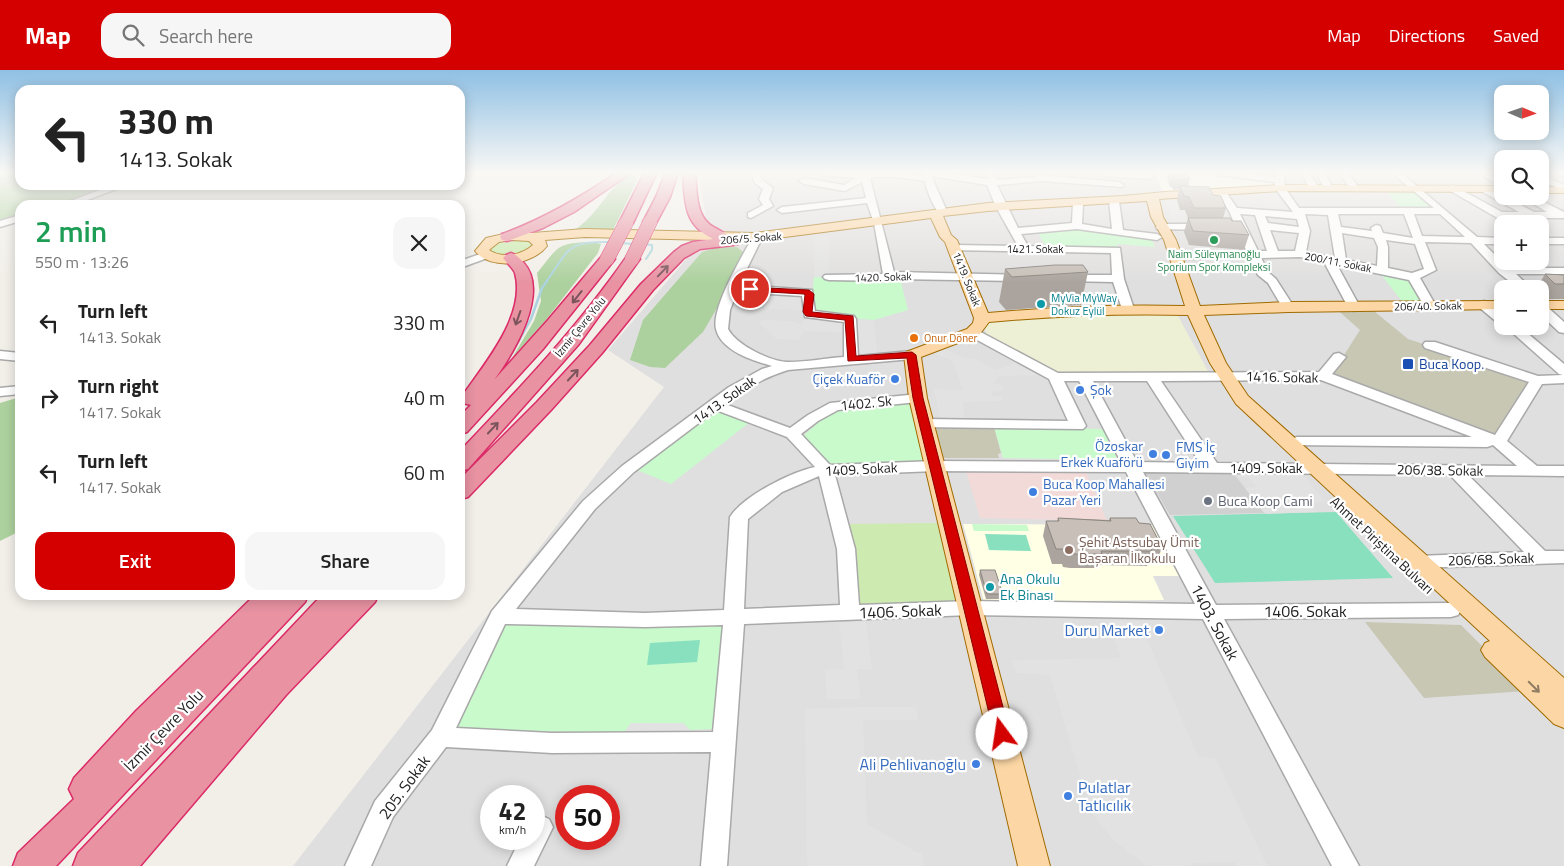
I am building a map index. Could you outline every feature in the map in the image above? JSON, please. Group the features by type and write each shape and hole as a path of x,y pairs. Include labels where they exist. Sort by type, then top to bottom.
{"highway":[{"path":"507,237 522,232 567,209"},
{"name":"İzmir Çevre Yolu","path":"465,423 508,378 568,309 607,259 633,209"},
{"name":"İzmir Çevre Yolu","path":"465,459 537,381 595,310 632,259 657,209"},
{"path":"694,209 696,220 707,230 727,239"},
{"path":"465,487 550,400 596,349 647,287 680,255 698,244 727,239"},
{"path":"465,405 492,372 507,345 519,317 524,300 524,278 522,268 511,258"},
{"path":"16,866 147,720 267,600"},
{"name":"İzmir Çevre Yolu","path":"31,866 290,600"},
{"path":"92,866 333,600"},
{"path":"116,866 275,686 360,600"}],"main road":[{"name":"206/5. Sokak","path":"511,258 573,238 727,239 982,209"},
{"name":"Ahmet Piriştina Bulvarı","path":"1155,209 1159,232 1186,311 1220,376 1230,400 1418,562 1564,694"},
{"name":"1419. Sokak","path":"940,214 946,236 952,244 966,278 978,325"},
{"name":"206/5. Sokak","path":"507,237 585,233 756,240 877,222"},
{"name":"Ahmet Piriştina Bulvarı","path":"1159,232 1169,237 1186,311"},
{"path":"507,237 485,244 482,251 486,255 496,258 511,258"},
{"path":"532,237 541,244 533,252"},
{"path":"1549,304 1564,305"},
{"name":"206/40. Sokak","path":"1288,307 1494,305"},
{"path":"1186,311 1288,307"},
{"name":"1413. Sokak","path":"912,355 978,325 1060,311 1128,309 1186,311"},
{"path":"912,355 918,398 1034,866"},
{"name":"Ahmet Piriştina Bulvarı","path":"1309,468 1451,610 1564,716"}],"street":[{"path":"751,215 762,209"},
{"path":"782,210 790,209"},
{"path":"873,209 889,274"},
{"path":"937,209 940,214"},
{"path":"1001,209 1025,249"},
{"path":"1077,226 1082,209"},
{"path":"1118,233 1119,209"},
{"path":"1297,209 1305,231 1300,254"},
{"path":"1490,209 1501,215"},
{"path":"1521,209 1532,215 1563,212"},
{"path":"1230,227 1234,211 1259,214 1441,211 1514,280"},
{"path":"1328,261 1341,261 1331,212"},
{"name":"200/11. Sokak","path":"1370,212 1383,247 1382,270"},
{"path":"1408,212 1430,270 1413,277 1430,306"},
{"path":"1259,214 1274,255"},
{"path":"0,224 15,220"},
{"path":"1015,232 1077,226 1118,233 1230,227"},
{"path":"1262,226 1305,231"},
{"path":"1230,227 1253,256 1264,275 1272,281 1288,307"},
{"path":"1336,229 1420,241 1494,241"},
{"path":"1549,239 1564,240"},
{"path":"756,240 732,288 722,318 722,328 726,337 752,354 787,366"},
{"name":"1421. Sokak","path":"952,244 1025,249 1116,250 1118,278"},
{"name":"200/11. Sokak","path":"1174,256 1300,254 1413,277"},
{"path":"465,263 486,255"},
{"path":"1328,261 1354,306"},
{"path":"1503,271 1564,271"},
{"name":"1420. Sokak","path":"829,277 889,278 889,274 966,278 1034,278"},
{"path":"1052,278 1118,278 1128,309"},
{"path":"732,288 807,292 810,294 809,314 850,318 851,359"},
{"path":"1484,306 1494,314"},
{"path":"1549,312 1564,329"},
{"path":"978,325 1055,377 1078,426"},
{"path":"1521,335 1564,372"},
{"path":"1430,345 1537,380 1564,379"},
{"path":"0,355 15,356"},
{"name":"1413. Sokak","path":"440,737 499,616 589,505 628,469 750,380 766,372 787,366 912,355"},
{"path":"1322,376 1339,357"},
{"name":"1416. Sokak","path":"1055,377 1322,376 1499,442"},
{"name":"1403. Sokak","path":"1084,378 1107,426 1346,866"},
{"path":"1152,378 1212,468"},
{"path":"1533,471 1499,442 1537,380"},
{"path":"0,392 15,390"},
{"name":"1402. Sk","path":"792,434 813,418 835,406 918,398"},
{"path":"715,405 792,434 826,470 846,549 850,613"},
{"path":"925,424 1107,426"},
{"name":"206/38. Sokak","path":"1297,442 1499,442"},
{"name":"1409. Sokak","path":"714,866 734,617 739,517 776,488 807,474 826,470 936,466 1309,468"},
{"name":"206/38. Sokak","path":"1309,468 1564,471"},
{"path":"1455,470 1541,558"},
{"name":"206/68. Sokak","path":"1418,562 1564,557"},
{"name":"1406. Sokak","path":"499,616 645,620 970,608 1209,612 1451,610"},
{"path":"440,737 552,742 724,742"},
{"name":"205. Sokak","path":"358,866 384,809 440,737"},
{"path":"520,866 528,850"}],"shaded area":[{"path":"705,209 1564,209 1564,866 293,866 664,387 608,350 688,257 705,249 736,245 737,235 717,231 707,222"},
{"path":"1168,209 1185,210 1189,221 1172,220"},
{"path":"815,237 829,237 829,277 814,277"},
{"path":"766,293 806,293 806,311 766,308 764,304"},
{"path":"1334,307 1369,307 1408,339 1531,379 1500,435 1444,420 1330,377 1360,330"},
{"path":"1129,311 1178,316 1209,373 1057,374 991,338 986,333 985,321"},
{"path":"806,316 846,318 847,333 803,331 799,340 776,339 759,322 764,320 792,321 802,325"},
{"path":"850,319 874,320 877,354 851,354"},
{"path":"944,348 964,358 976,359 996,370 1018,362 1042,375 1000,376 993,383 1003,385 1003,390 990,391 992,395 1003,397 1002,401 963,402 964,419 940,417 934,389 963,390 953,361 932,353"},
{"path":"935,427 994,427 1001,453 998,454 999,458 942,458"},
{"path":"1298,469 1326,502 1309,503 1317,512 1266,514 1245,488 1256,487 1249,478 1239,477 1234,471"},
{"name":"Buca Koop Cami","path":"1231,470 1264,513 1170,515 1144,471"},
{"name":"Buca Koop Mahallesi Pazar Yeri","path":"966,471 1086,472 1107,521 980,518"},
{"name":"Şehit Astsubay Ümit Başaran İlkokulu","path":"963,524 1154,525 1180,576 1153,576 1164,600 984,602"},
{"path":"1108,621 1139,621 1198,756 1216,759 1267,866 1236,866 1234,862 1190,863 1191,866 1147,866 1113,840 1091,812 1050,675 1016,673 1011,660 1121,658"},
{"path":"839,622 866,622 872,669 857,669 861,699 827,699 825,670 844,669"},
{"path":"1365,622 1461,625 1527,691 1424,698"},
{"path":"916,707 918,720 863,720 867,824 916,852 922,852 924,866 807,866 805,709"},
{"path":"631,723 683,723 690,730 690,742 624,733"}],"green space":[{"path":"0,209 15,209 15,220 0,225"},
{"path":"596,209 623,209 612,232 571,232 587,220"},
{"path":"1402,209 1431,209 1404,211"},
{"path":"1073,228 1151,238 1155,247 1117,244 1118,248 1046,247 1037,231"},
{"path":"508,239 529,240 534,245 525,252 513,255 501,255 490,251 489,248 495,243"},
{"path":"592,242 601,244 598,253 546,320 512,358 534,321 541,301 537,273 559,248 571,243"},
{"path":"719,247 737,247 743,252 727,291 703,332 665,368 650,367 630,360 643,320 702,252"},
{"path":"1380,273 1412,279 1427,305 1404,304"},
{"path":"814,277 900,278 908,310 874,320 812,315 810,290 813,290"},
{"path":"15,398 15,534 0,541 0,403"},
{"path":"910,402 923,461 832,464 815,451 804,435 832,411"},
{"path":"716,410 750,422 671,484 637,470"},
{"path":"994,427 1103,429 1118,460 1003,458"},
{"path":"1336,512 1393,578 1215,583 1173,516"},
{"path":"937,523 957,603 860,605 850,524"},
{"path":"972,524 1027,525 1029,531 974,531"},
{"path":"985,534 1026,535 1031,551 989,550"},
{"path":"504,625 723,626 712,729 690,730 683,723 631,723 624,733 455,729"},
{"path":"700,640 697,662 647,665 650,643"}],"building":[{"path":"1188,218 1230,218 1232,221 1241,221 1249,235 1193,231"},
{"path":"1083,265 1088,272 1012,277 1005,269"},
{"path":"1545,274 1564,275 1564,284 1555,284"},
{"path":"1058,518 1111,521 1110,518 1136,518 1139,523 1150,524 1162,547 1150,547 1152,551 1101,551 1102,554 1075,554 1067,552 1066,549 1056,549 1046,521 1059,521"},
{"name":"Ana Okulu Ek Binası","path":"980,570 995,570 1003,594 987,594"}],"waterway":[{"path":"546,282 571,248 586,243 612,242"},
{"path":"620,243 634,244"},
{"path":"643,244 652,245 652,250 646,259"},
{"path":"507,362 531,319 542,288 547,281"}],"place":[{"name":"Naim Süleymanoğlu Sporium Spor Kompleksi","path":"1214,240"},
{"name":"MyVia MyWay Dokuz Eylül","path":"1041,304"},
{"name":"Onur Döner","path":"914,338"},
{"name":"Buca Koop.","path":"1408,364"},
{"name":"Çiçek Kuaför","path":"895,379"},
{"name":"Şok","path":"1080,390"},
{"name":"Özoskar Erkek Kuaförü","path":"1153,454"},
{"name":"FMS İç Giyim","path":"1166,455"},
{"name":"Buca Koop Mahallesi Pazar Yeri","path":"1033,492"},
{"name":"Buca Koop Cami","path":"1208,501"},
{"name":"Şehit Astsubay Ümit Başaran İlkokulu","path":"1069,550"},
{"name":"Ana Okulu Ek Binası","path":"990,587"},
{"name":"Duru Market","path":"1159,630"},
{"name":"Ali Pehlivanoğlu","path":"976,764"},
{"name":"Pulatlar Tatlıcılık","path":"1068,796"}],"route":[{"path":"750,289 806,292 810,294 809,314 850,318 851,359 912,355 912,367 918,398 1002,734"}]}
